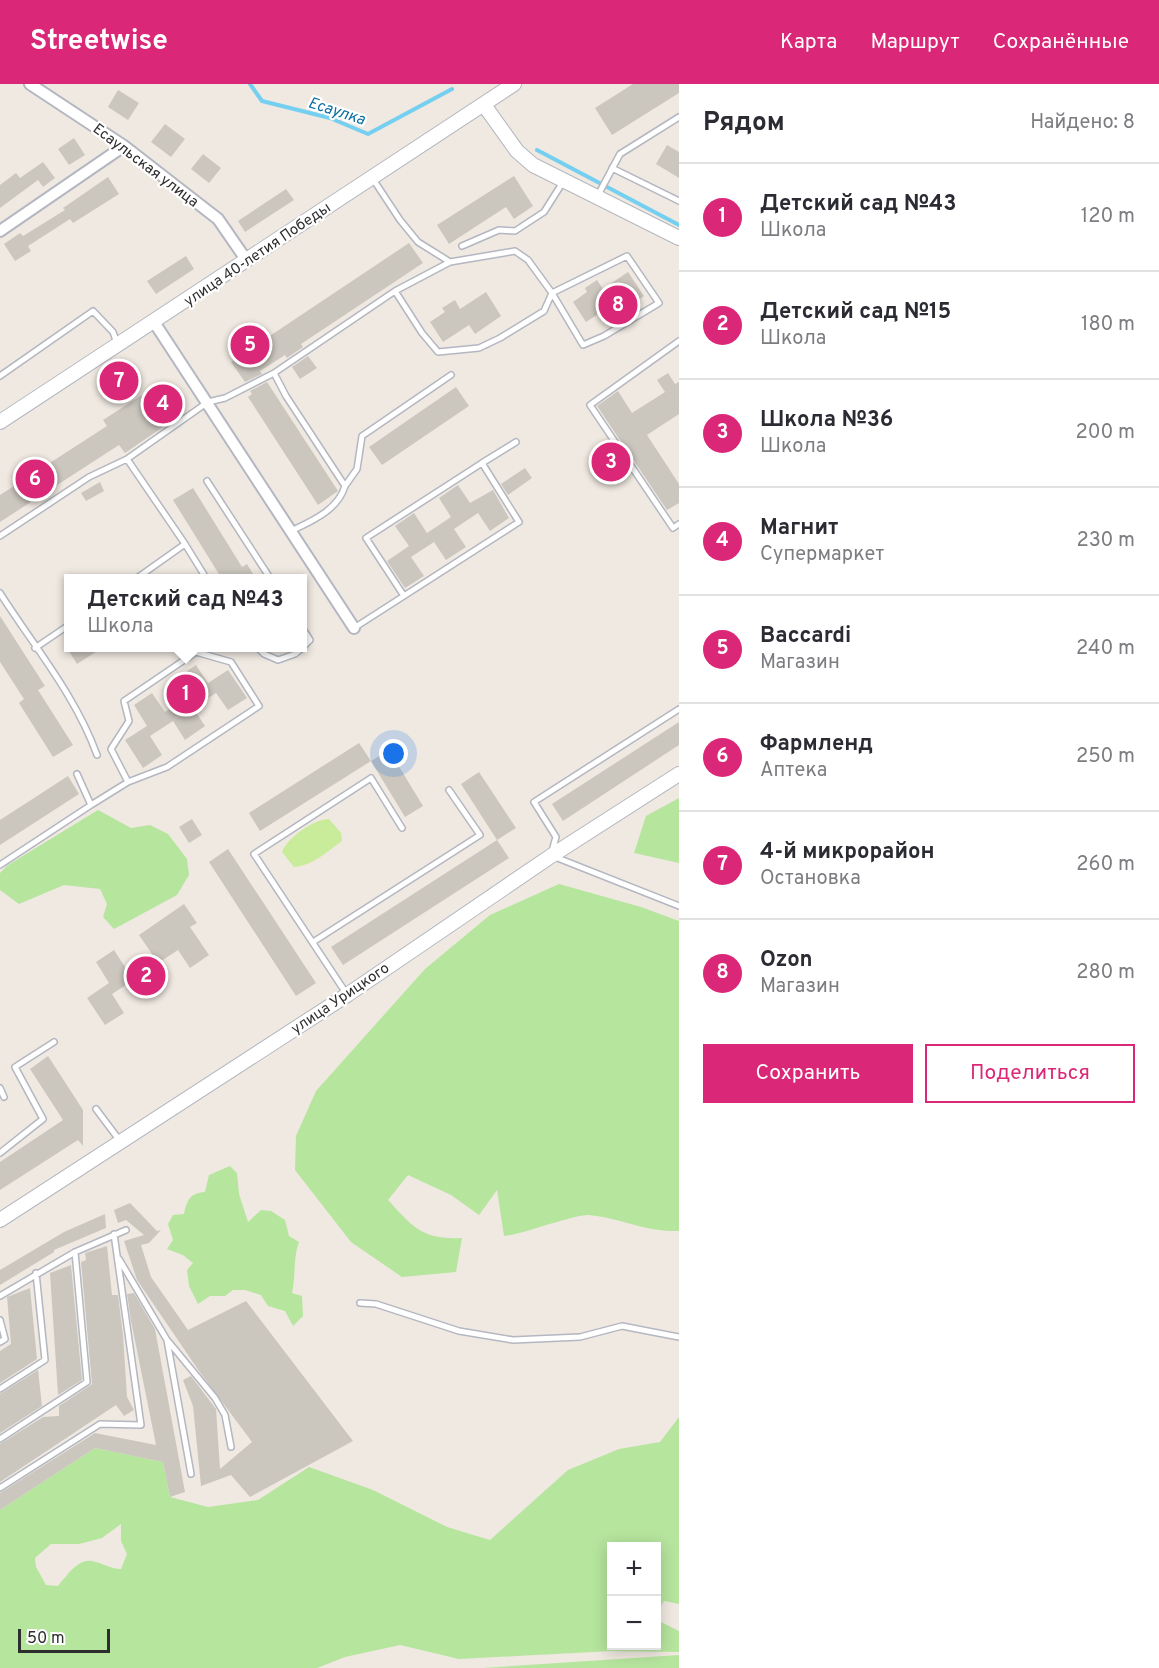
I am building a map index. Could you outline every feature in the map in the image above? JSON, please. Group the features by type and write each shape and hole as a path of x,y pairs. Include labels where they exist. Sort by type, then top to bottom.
{"street":[{"name":"Есаульская улица","path":"30,84 124,146 218,219 247,261"},
{"name":"улица 40-летия Победы","path":"0,422 514,84"},
{"path":"484,105 518,151 533,165 598,194 679,238"},
{"path":"0,231 124,146"},
{"path":"154,322 354,628"},
{"name":"улица Урицкого","path":"0,1220 347,995 551,856 679,774"}],"lane":[{"path":"598,194 620,154 679,117"},
{"path":"612,168 679,201"},
{"path":"372,178 418,242 450,262"},
{"path":"462,246 499,230 515,231 544,212 564,180"},
{"path":"0,536 89,477 127,459 208,402 225,398 274,373 394,291 450,262 515,251 528,260 552,293 583,345 604,336 659,303 627,256 552,293 543,311 500,338 479,348 438,352 422,333 394,291"},
{"path":"0,376 93,311 113,332 118,345"},
{"path":"679,341 590,405 673,528 679,524"},
{"path":"274,373 286,396 345,486"},
{"path":"291,531 320,517 342,496 345,486 357,469 362,436 451,375"},
{"path":"404,596 366,538 516,442"},
{"path":"127,459 186,544 203,574"},
{"path":"354,628 519,522 482,463"},
{"path":"207,481 267,574"},
{"path":"144,574 186,544"},
{"path":"0,593 66,693 89,732 97,755"},
{"path":"35,648 64,628"},
{"path":"0,865 128,782 167,767 259,706 231,662 196,652 124,701 129,721 111,749 128,782"},
{"path":"262,652 278,660 297,652"},
{"path":"679,709 534,802 556,837 551,856 679,906"},
{"path":"77,774 91,805"},
{"path":"347,995 254,854 371,778 402,828"},
{"path":"313,942 480,835 449,790"},
{"path":"0,1153 43,1119 15,1067 54,1042"},
{"path":"0,1088 4,1097"},
{"path":"96,1109 121,1143"},
{"path":"0,1296 75,1252 126,1230"},
{"path":"0,1488 100,1424 141,1425 114,1234"},
{"path":"0,1439 87,1382 75,1252"},
{"path":"117,1255 167,1340 215,1398 225,1414 231,1447"},
{"path":"0,1389 45,1360 36,1274"},
{"path":"360,1303 376,1304 459,1330 513,1340 580,1337 622,1326 679,1337"},
{"path":"0,1320 4,1339 0,1342"},
{"path":"167,1340 191,1474"}],"green space":[{"path":"679,798 679,863 634,853 646,816"},
{"path":"98,810 131,828 150,825 168,834 187,859 189,875 177,895 114,929 103,917 107,904 100,889 64,885 19,904 0,890 0,873 8,865"},
{"path":"329,819 341,833 342,841 313,861 294,867 282,852 289,841 316,822"},
{"path":"559,884 641,907 679,921 679,1231 666,1231 589,1215 504,1236 497,1190 479,1215 451,1195 408,1175 388,1200 404,1218 419,1230 437,1237 462,1238 456,1272 402,1277 351,1242 295,1170 296,1136 316,1091 425,969 490,915"},
{"path":"230,1166 237,1173 239,1194 248,1222 261,1210 271,1211 285,1220 289,1236 299,1242 292,1293 302,1296 303,1316 293,1326 285,1311 268,1306 261,1295 245,1290 233,1290 225,1296 210,1296 198,1304 189,1286 187,1270 193,1263 183,1255 167,1249 173,1240 168,1224 173,1215 184,1214 190,1198 205,1192 209,1175"},
{"path":"679,1417 679,1604 664,1601 661,1606 661,1542 607,1542 607,1650 661,1650 661,1622 679,1631 679,1652 612,1651 459,1659 400,1645 345,1657 317,1668 0,1668 0,1510 95,1448 163,1462 170,1497 208,1507 258,1500 309,1467 373,1490 447,1527 490,1540 568,1470 619,1449 660,1442","holes":["121,1524 121,1541 127,1554 121,1569 87,1561 73,1569 58,1586 46,1585 36,1567 35,1558 51,1544 79,1544 102,1538"]},
{"path":"679,1655 679,1668 483,1668"}],"building":[{"path":"633,84 679,84 679,93 612,135 595,108"},
{"path":"118,90 139,103 128,120 108,107"},
{"path":"165,124 185,139 171,157 151,142"},
{"path":"74,138 85,155 69,165 58,149"},
{"path":"667,145 679,152 679,178 656,164"},
{"path":"203,154 221,168 209,183 191,169"},
{"path":"43,162 55,178 43,187 38,180 0,208 0,185 16,173 20,178"},
{"path":"514,176 533,206 514,219 506,207 449,244 437,225"},
{"path":"108,177 119,194 73,223 70,219 28,246 31,251 15,261 4,244 20,233 23,236 65,210 63,208"},
{"path":"286,189 294,200 245,232 238,221"},
{"path":"409,243 423,263 301,344 303,347 287,358 285,355 260,371 262,374 245,382 231,362"},
{"path":"186,256 194,269 156,294 147,281"},
{"path":"628,272 644,296 618,314 612,305 586,322 573,302 587,292 585,288 597,280 603,289"},
{"path":"486,292 501,316 475,334 469,325 443,342 430,322 445,312 442,308 455,300 460,309"},
{"path":"308,356 317,368 300,379 292,367"},
{"path":"668,373 675,384 679,382 679,414 647,435 679,484 679,503 667,510 597,406 618,391 632,413 665,392 657,380"},
{"path":"162,382 182,414 125,453 119,445 0,522 0,495 107,426 103,420"},
{"path":"267,382 338,491 318,505 248,397 252,394 250,391"},
{"path":"456,387 469,406 382,465 369,447"},
{"path":"525,468 532,478 508,495 501,484"},
{"path":"100,482 104,491 86,501 81,493"},
{"path":"458,485 470,503 493,490 509,518 490,531 478,513 454,529 466,547 446,560 434,542 411,557 424,576 405,588 387,561 409,546 395,526 414,513 427,533 451,517 439,498"},
{"path":"193,488 242,567 247,564 253,574 219,574 173,500"},
{"path":"0,616 45,686 38,690 73,745 53,757 19,703 24,699 0,662"},
{"path":"70,652 96,652 77,664"},
{"path":"196,665 208,683 228,670 247,698 228,710 216,693 193,708 205,726 185,740 173,721 150,736 162,755 143,768 125,740 147,726 134,705 152,693 165,712 190,696 177,678"},
{"path":"679,722 679,745 563,821 552,804"},
{"path":"359,743 371,761 260,831 249,813"},
{"path":"389,750 423,806 405,817 371,761"},
{"path":"479,772 516,828 497,840 461,784"},
{"path":"68,776 79,794 0,845 0,820"},
{"path":"192,819 202,835 189,843 179,827"},
{"path":"497,840 509,858 343,965 331,947"},
{"path":"228,849 316,983 296,996 209,862"},
{"path":"184,904 197,923 190,927 209,955 190,968 178,950 155,965 167,984 147,997 135,979 112,994 124,1013 105,1025 87,998 109,983 96,962 114,950 127,970 152,954 139,935"},
{"path":"48,1056 83,1110 83,1146 78,1140 0,1190 0,1162 63,1120 30,1069"},
{"path":"130,1203 157,1231 161,1230 149,1243 141,1245 151,1277 188,1330 246,1301 353,1441 250,1497 231,1475 201,1486 193,1406 183,1380 191,1376 216,1409 220,1469 252,1442 199,1371 137,1280 124,1241 144,1235 126,1220 118,1223 114,1210"},
{"path":"105,1214 106,1228 54,1250 0,1285 0,1270 64,1232"},
{"path":"107,1246 112,1295 118,1295 127,1397 134,1410 124,1416 116,1405 0,1482 0,1444 43,1417 59,1416 59,1406 92,1384 81,1262 86,1260 85,1253"},
{"path":"71,1265 82,1380 58,1395 50,1273"},
{"path":"30,1288 37,1359 0,1383 0,1351 11,1344 7,1297"},
{"path":"134,1293 155,1329 185,1492 170,1497 163,1462 95,1448 0,1510 0,1493 95,1433 156,1445 127,1294"},
{"path":"38,1370 42,1406 0,1433 0,1394"}],"waterway":[{"name":"Есаулка","path":"250,84 262,101 330,118 368,134 452,89"},
{"name":"Есаулка","path":"537,150 679,225"}],"place":[{"name":"Ozon","path":"618,305"},
{"name":"Baccardi","path":"250,345"},
{"name":"4-й микрорайон","path":"119,381"},
{"name":"Магнит","path":"163,404"},
{"name":"Школа №36","path":"611,462"},
{"name":"Фармленд","path":"35,479"},
{"name":"Детский сад №43","path":"186,694"},
{"name":"Детский сад №15","path":"146,976"}]}
